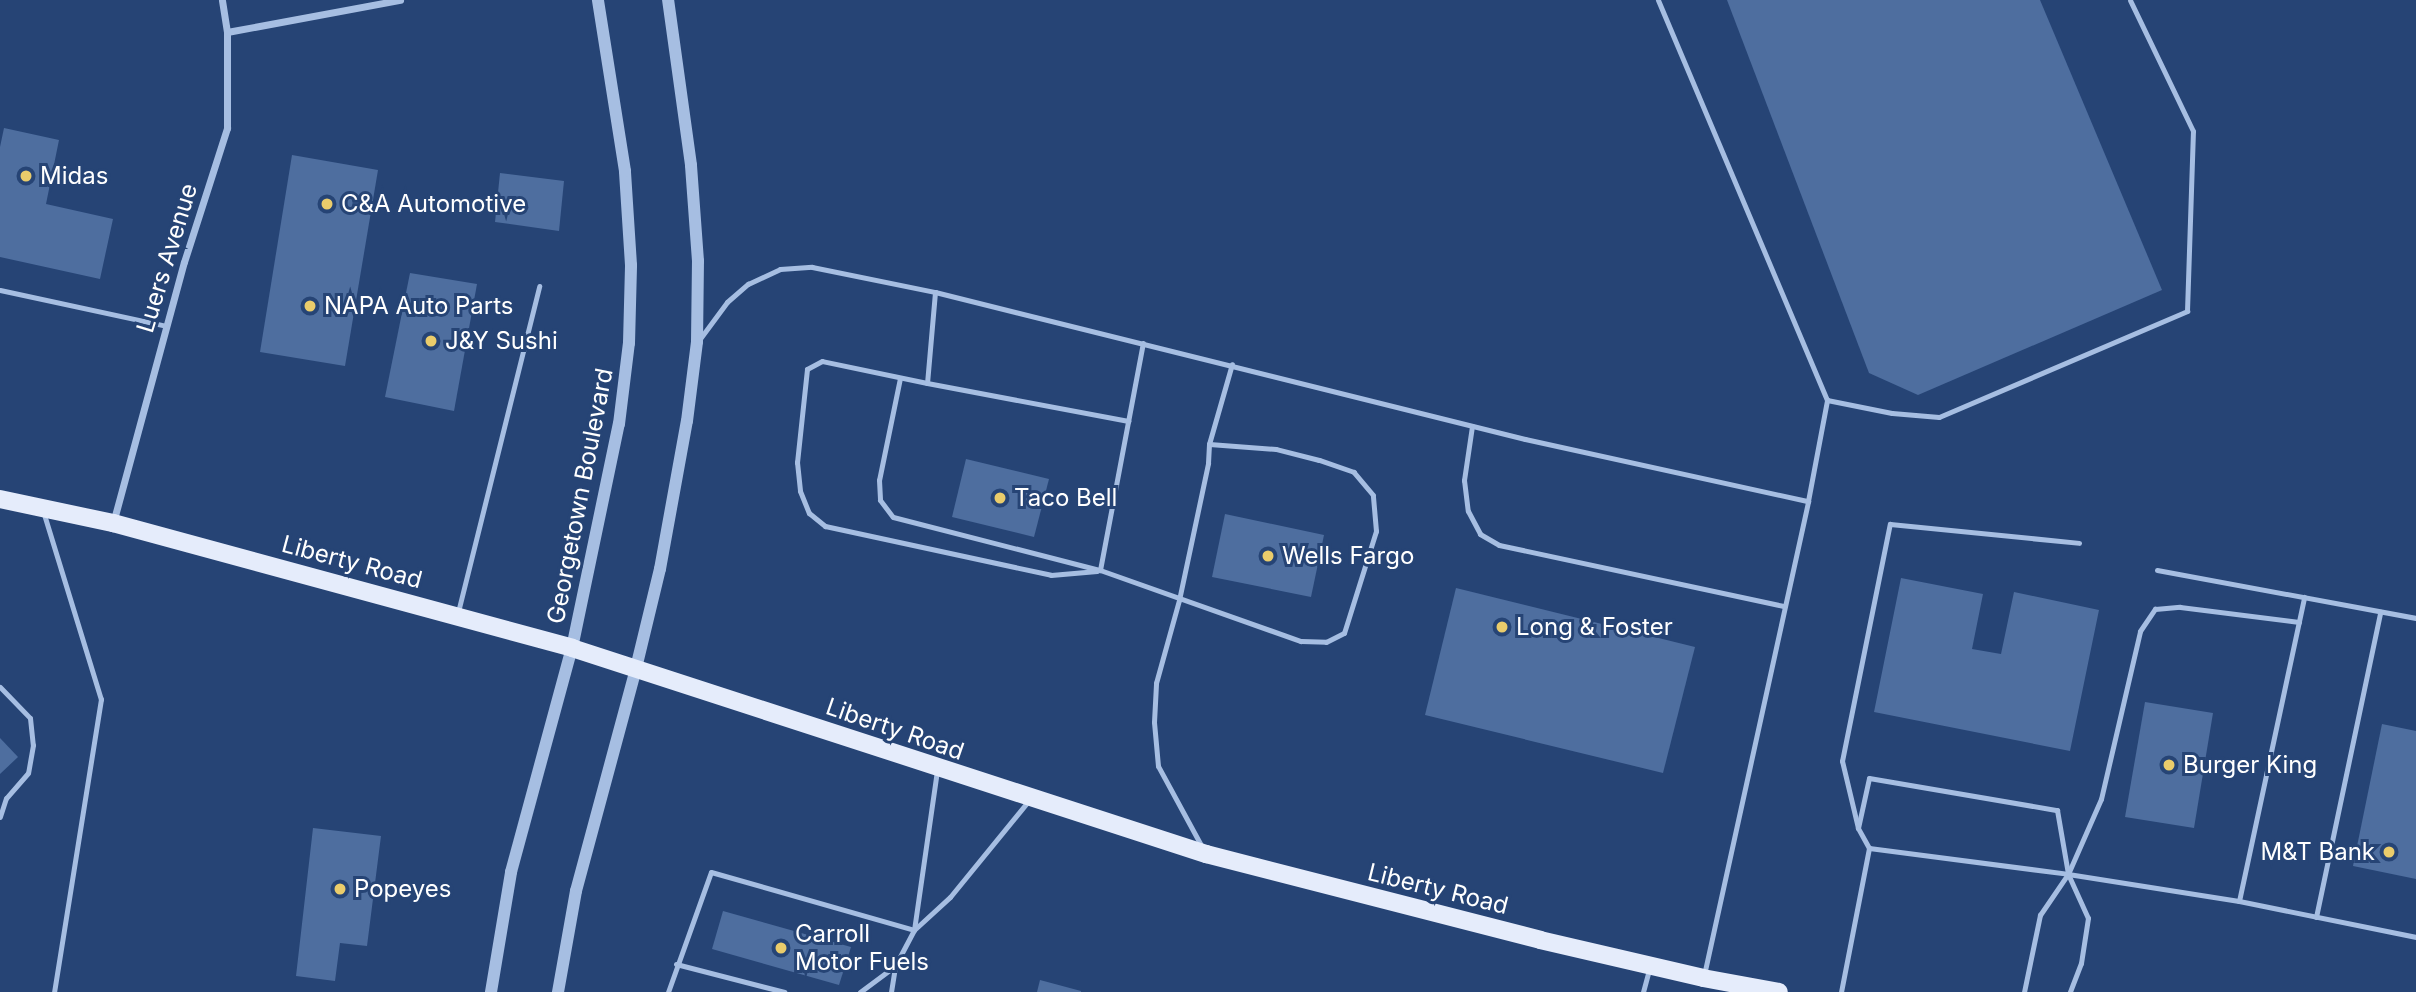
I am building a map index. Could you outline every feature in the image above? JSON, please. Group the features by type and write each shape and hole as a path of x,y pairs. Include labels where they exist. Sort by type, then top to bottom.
{"main road":[{"name":"Liberty Road","path":"0,499 113,523 572,648 1206,854 1650,966 1779,992"}],"street":[{"name":"Luers Avenue","path":"113,523 166,326 227,128 227,32 222,0"},
{"path":"227,32 400,0"},
{"name":"Georgetown Boulevard","path":"491,992 511,872 572,648 619,424 629,343 631,265 625,171 598,0"},
{"path":"558,992 576,891 660,569 687,421 697,342 698,261 691,165 667,0"}],"lane":[{"path":"1658,0 1827,400 1808,501 1703,978"},
{"path":"1827,400 1892,413 1939,416 2187,311 2193,131 2130,0"},
{"path":"697,342 727,302 748,284 780,269 812,267 935,292 1472,425 1808,501"},
{"path":"457,615 539,285"},
{"path":"0,290 166,326"},
{"path":"927,383 935,292"},
{"path":"1100,570 1143,343"},
{"path":"1100,570 1051,575 825,526 809,513 800,491 797,462 807,369 822,361 900,379 1128,421"},
{"path":"1206,854 1158,766 1154,722 1156,682 1180,600 1208,463 1209,444 1232,364"},
{"path":"900,379 879,480 880,499 893,517 1100,570 1301,641 1326,642 1344,633 1376,531 1373,495 1354,472 1276,449 1209,444"},
{"path":"1472,425 1464,480 1468,511 1480,534 1499,545 1784,606"},
{"path":"42,508 101,699 54,992"},
{"path":"1841,992 1869,848 1858,828 1842,761 1889,524 2079,543"},
{"path":"2157,570 2416,618"},
{"path":"2239,901 2304,597"},
{"path":"2024,992 2031,945 2040,915 2068,873 2101,799 2140,631 2155,609 2180,607 2299,622"},
{"path":"2316,917 2380,612"},
{"path":"0,687 30,718 33,745 28,773 6,798 0,817"},
{"path":"891,992 895,967 914,930 938,769"},
{"path":"1858,828 1869,779 2057,810 2068,873 2088,918 2081,962 2070,992"},
{"path":"914,930 950,897 1030,799"},
{"path":"1869,848 2068,873 2239,901 2416,937"},
{"path":"668,992 710,872 914,930"},
{"path":"676,964 785,992"},
{"path":"1643,992 1650,966"},
{"path":"860,992 895,967"}],"building":[{"path":"1727,0 2040,0 2162,290 1918,395 1869,373"},
{"name":"Midas","path":"4,128 59,140 46,204 113,219 100,279 0,257 0,147"},
{"path":"292,155 378,170 345,366 260,352"},
{"path":"500,173 564,181 559,231 495,222"},
{"name":"J&Y Sushi","path":"410,273 477,284 454,411 385,397"},
{"name":"Taco Bell","path":"966,459 1049,479 1034,537 952,517"},
{"name":"Wells Fargo","path":"1225,514 1324,535 1311,597 1212,577"},
{"path":"1901,578 1983,594 1972,649 2001,654 2014,592 2099,610 2070,751 1874,712"},
{"path":"1456,588 1695,647 1663,773 1425,715"},
{"name":"Burger King","path":"2145,702 2213,713 2194,828 2125,817"},
{"path":"2382,724 2416,731 2416,879 2353,866"},
{"path":"0,738 18,757 0,774"},
{"name":"Popeyes","path":"313,828 381,836 367,946 340,943 335,981 296,976"},
{"name":"Carroll Motor Fuels","path":"723,911 851,947 839,985 712,949"},
{"path":"1040,980 1081,991 1081,992 1037,992"}],"place":[{"name":"Midas","path":"26,176"},
{"name":"C&A Automotive","path":"327,204"},
{"name":"NAPA Auto Parts","path":"310,306"},
{"name":"J&Y Sushi","path":"431,341"},
{"name":"Taco Bell","path":"1000,498"},
{"name":"Wells Fargo","path":"1268,556"},
{"name":"Long & Foster","path":"1502,627"},
{"name":"Burger King","path":"2169,765"},
{"name":"M&T Bank","path":"2389,852"},
{"name":"Popeyes","path":"340,889"},
{"name":"Carroll Motor Fuels","path":"781,948"}]}
